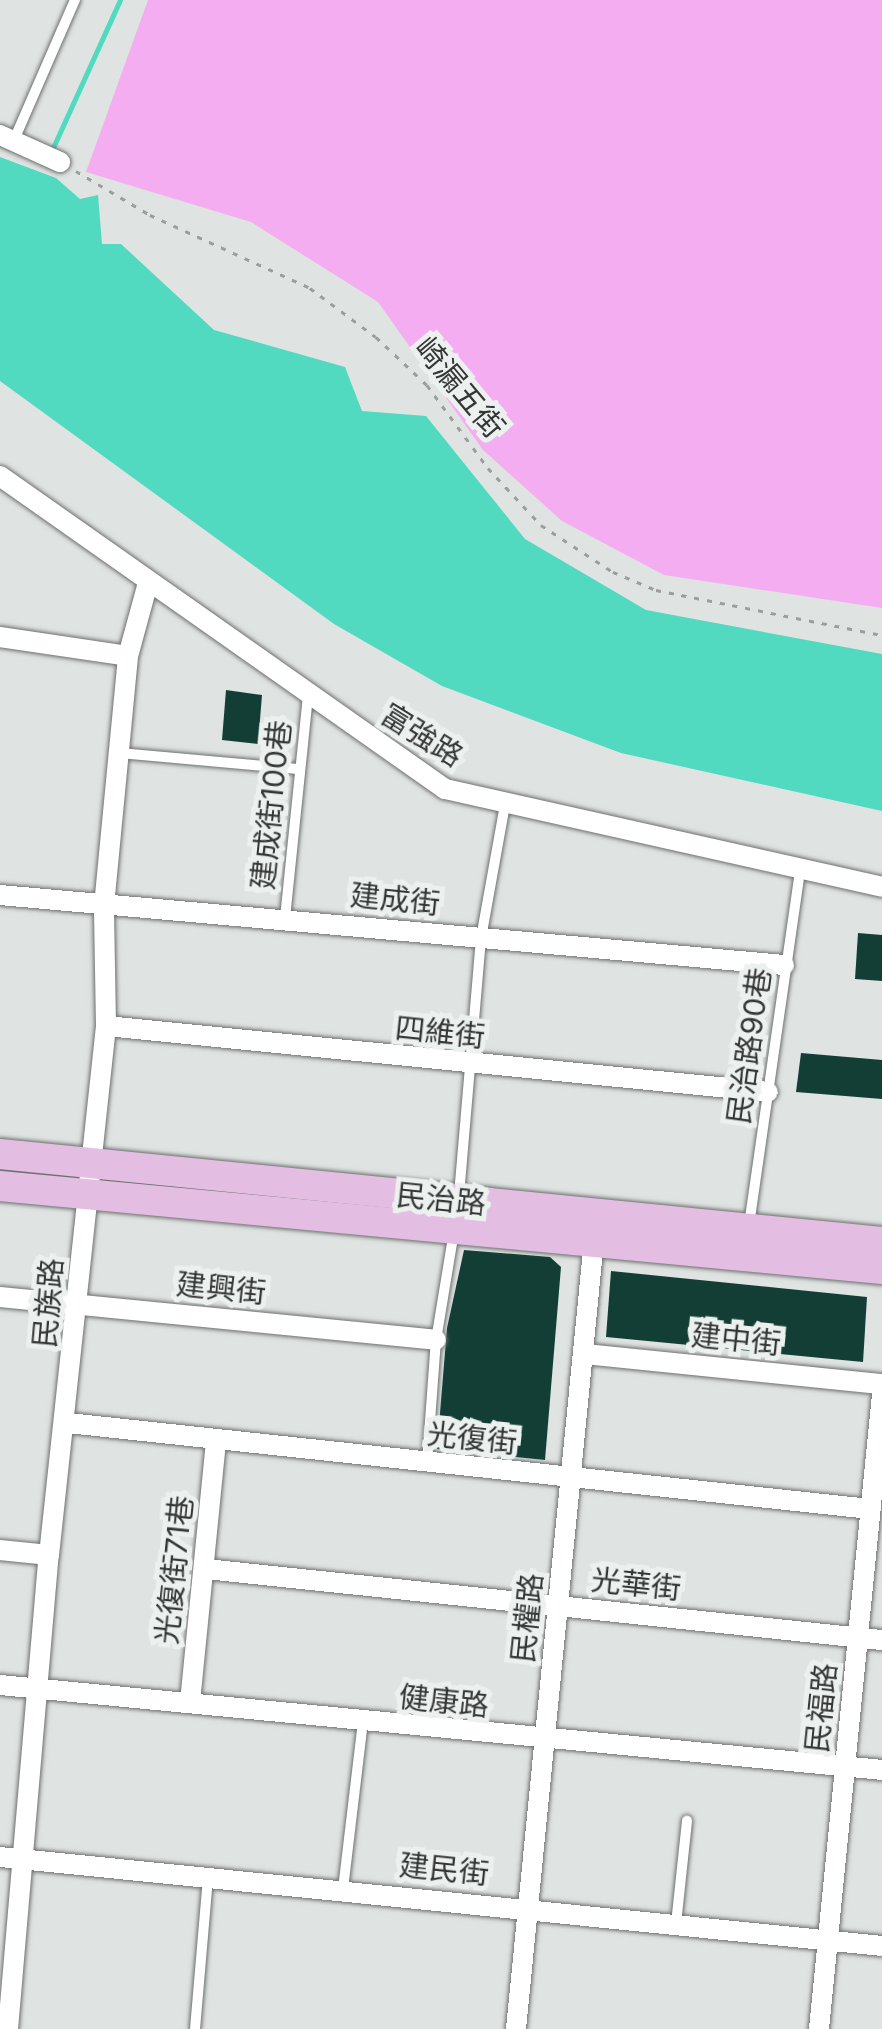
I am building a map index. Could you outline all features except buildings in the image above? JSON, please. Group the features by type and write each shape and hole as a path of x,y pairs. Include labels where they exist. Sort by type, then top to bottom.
{"main road":[{"name":"民治路","path":"0,1154 92,1163 457,1214 596,1228 882,1269"},
{"name":"民治路","path":"0,1186 457,1214"},
{"name":"民治路","path":"596,1228 749,1229 882,1242"}],"street":[{"path":"7,138 60,162"},
{"name":"富強路","path":"0,476 148,584 445,789 882,887"},
{"name":"民族路","path":"8,2029 41,1690 49,1554 68,1423 106,1026 104,906 128,656 148,584"},
{"path":"0,637 128,656"},
{"name":"建成街","path":"0,895 784,965"},
{"name":"四維街","path":"106,1026 469,1066 768,1092"},
{"name":"民權路","path":"516,2029 596,1228"},
{"name":"建興街","path":"0,1297 436,1340"},
{"name":"建中街","path":"585,1354 882,1384"},
{"name":"民福路","path":"819,2029 882,1394"},
{"name":"光復街","path":"68,1423 216,1443 870,1509"},
{"name":"光復街71巷","path":"190,1702 216,1443"},
{"path":"0,1550 49,1554"},
{"name":"光華街","path":"206,1568 882,1640"},
{"name":"健康路","path":"0,1686 190,1702 544,1741 882,1770"},
{"name":"建民街","path":"0,1857 343,1888 882,1946"}],"lane":[{"path":"7,138 75,0"},
{"name":"建成街100巷","path":"284,918 308,696"},
{"path":"119,752 298,769"},
{"path":"427,1463 436,1340 457,1214 482,938 505,805"},
{"name":"民治路90巷","path":"749,1229 800,870"},
{"path":"343,1888 363,1722"},
{"path":"676,1926 687,1821"},
{"path":"195,2029 208,1877"}],"path":[{"name":"崎漏五街","path":"60,162 150,214 310,288 376,337 426,384 488,468 541,525 613,572 656,590 882,634"}],"shaded area":[{"path":"148,0 882,0 882,608 664,575 562,521 483,450 378,302 251,222 86,172"},
{"path":"0,157 56,178 80,199 98,195 102,244 121,244 214,330 345,367 362,411 426,416 525,539 646,610 882,654 882,811 621,753 442,686 334,624 0,381"}],"waterway":[{"path":"51,152 120,0"}]}
